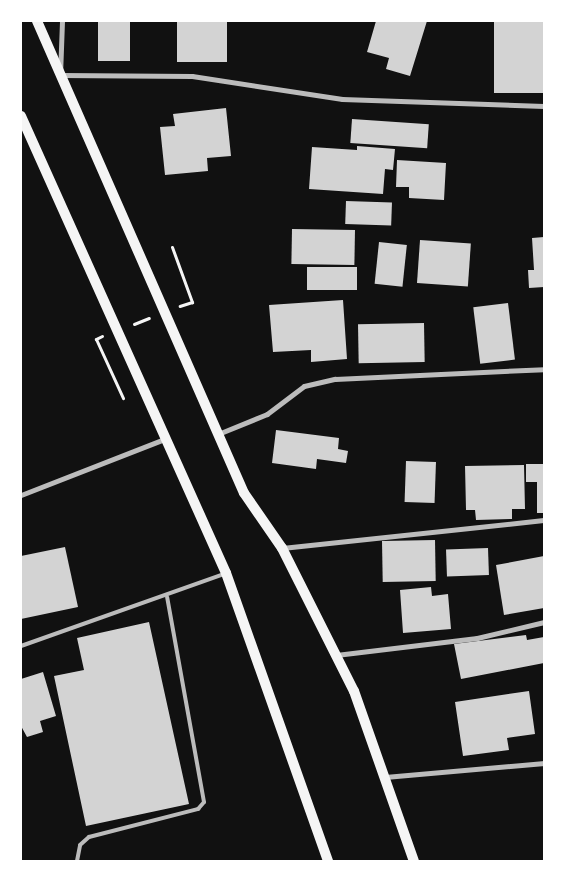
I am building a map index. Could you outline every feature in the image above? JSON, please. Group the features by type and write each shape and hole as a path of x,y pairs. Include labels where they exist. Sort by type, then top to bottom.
{"main road":[{"path":"37,21 244,492 282,548 354,691 386,777 414,861"},
{"path":"21,116 226,574 328,861"}],"street":[{"path":"62,21 60,74 192,76 342,99 544,106"},
{"path":"218,434 267,414 304,386 335,379 544,369"},
{"path":"21,495 164,439"},
{"path":"282,548 544,520"},
{"path":"336,655 468,640 544,622"},
{"path":"386,777 544,763"}],"lane":[{"path":"21,646 167,597 226,574"},
{"path":"77,861 80,845 89,837 198,809 204,802 167,597"}],"path":[{"path":"172,247 192,302 175,308"},
{"path":"131,325 157,315"},
{"path":"113,332 96,339 123,398"}],"building":[{"path":"98,21 130,21 130,61 98,61"},
{"path":"177,21 227,21 227,62 177,62"},
{"path":"376,21 427,21 410,76 386,69 389,58 367,52"},
{"path":"494,21 544,21 544,93 494,93"},
{"path":"226,108 231,156 207,158 208,171 165,175 160,127 175,126 173,114"},
{"path":"352,119 429,124 427,148 350,143"},
{"path":"357,146 395,149 393,170 385,169 383,194 309,189 312,147 357,150"},
{"path":"397,160 446,163 444,200 409,198 409,187 396,187"},
{"path":"346,201 392,203 391,226 345,224"},
{"path":"292,229 355,230 354,265 291,264"},
{"path":"544,237 544,287 529,288 528,270 534,270 532,238"},
{"path":"420,240 471,244 468,286 417,283"},
{"path":"379,242 407,245 402,287 375,284"},
{"path":"307,267 357,267 357,290 307,290"},
{"path":"343,300 347,359 311,362 311,350 273,352 269,305"},
{"path":"508,303 515,360 480,364 473,307"},
{"path":"424,323 425,362 359,363 358,324"},
{"path":"276,430 339,438 338,449 348,451 346,463 317,459 316,469 272,463"},
{"path":"406,461 436,462 435,503 405,502"},
{"path":"526,464 544,464 544,513 537,513 537,482 526,482"},
{"path":"524,465 525,509 512,509 512,519 476,520 475,510 466,510 465,466"},
{"path":"435,540 436,581 383,582 382,541"},
{"path":"65,547 78,607 21,619 21,556"},
{"path":"488,548 489,575 447,576 446,549"},
{"path":"544,556 544,608 504,615 496,565"},
{"path":"431,587 432,596 448,594 451,629 403,633 400,590"},
{"path":"149,622 189,804 86,826 54,676 84,670 77,638"},
{"path":"526,635 527,640 544,637 544,663 461,679 454,644"},
{"path":"43,672 56,716 40,721 43,732 27,737 21,726 21,679"},
{"path":"529,691 535,734 507,738 509,750 463,756 455,702"}]}
